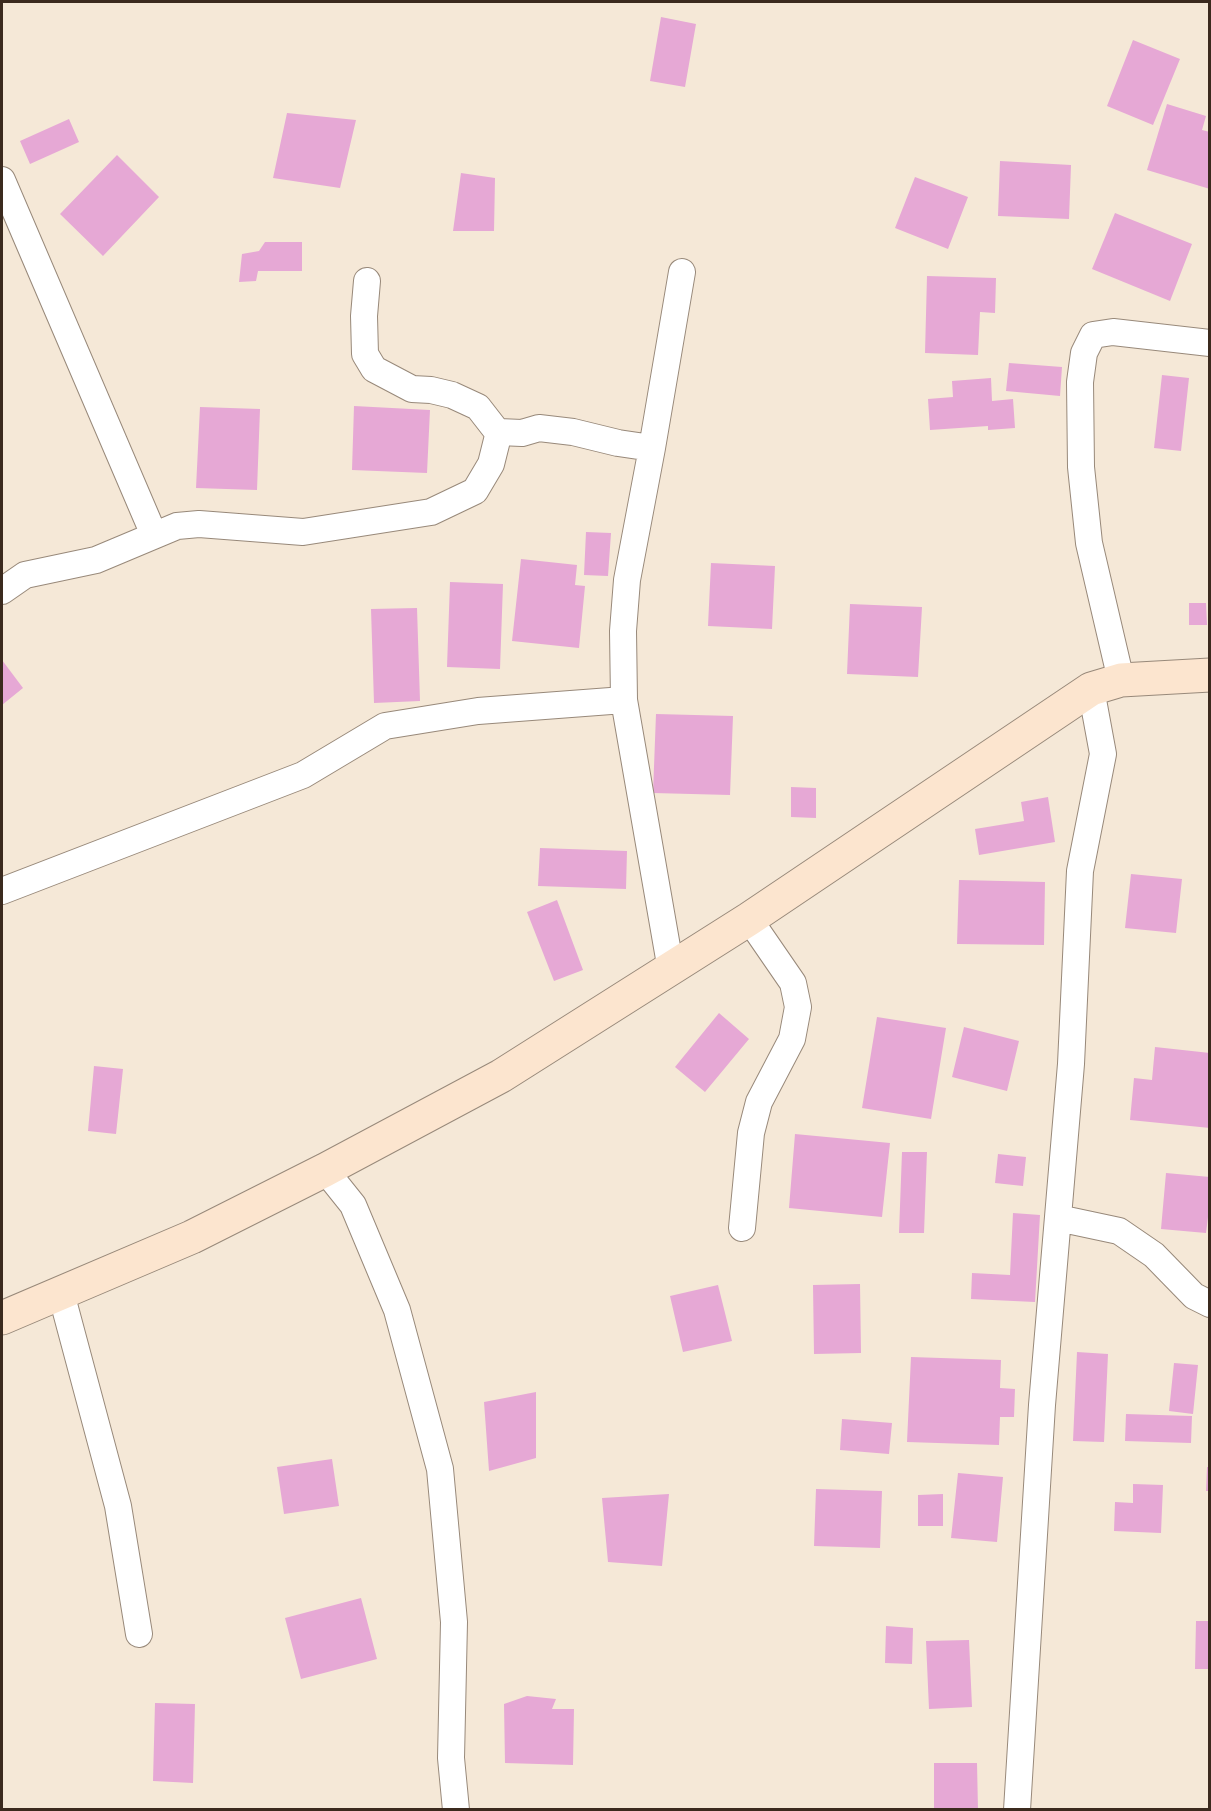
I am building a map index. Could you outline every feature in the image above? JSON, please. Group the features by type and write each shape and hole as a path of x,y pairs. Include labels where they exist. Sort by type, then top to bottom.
{"street":[{"path":"2,180 154,535"},
{"path":"671,970 624,700 623,632 627,580 682,272"},
{"path":"367,280 364,316 365,354 374,369 412,389 431,390 452,395 478,407 499,434"},
{"path":"1017,1809 1042,1405 1071,1064 1080,871 1103,754 1106,685 1081,467 1080,382 1084,353 1094,335 1113,332 1209,343"},
{"path":"499,434 500,432 522,433 539,428 573,432 618,444 652,448"},
{"path":"2,591 25,575 96,561 177,525 200,524 303,532 431,512 475,491 491,464 499,434"},
{"path":"2,1318 192,1237 326,1170 501,1076 671,970 1106,685 1209,675"},
{"path":"2,891 303,775 386,726 478,711 624,700"},
{"path":"742,1228 751,1133 759,1102 792,1039 798,1007 793,983 749,919"},
{"path":"326,1170 353,1205 397,1310 440,1469 454,1622 452,1758 456,1809"},
{"path":"1058,1218 1119,1231 1154,1255 1194,1296 1209,1304"},
{"path":"61,1293 118,1506 139,1635"}],"building":[{"path":"661,17 696,24 685,87 650,81"},
{"path":"1133,40 1180,59 1153,125 1107,106"},
{"path":"1167,104 1206,116 1202,130 1210,132 1210,189 1147,170"},
{"path":"287,113 356,120 340,188 273,178"},
{"path":"69,119 79,142 30,164 20,141"},
{"path":"117,155 159,197 103,256 60,214"},
{"path":"1000,161 1071,165 1069,219 998,216"},
{"path":"461,173 495,178 494,231 453,231"},
{"path":"915,177 968,197 948,249 895,228"},
{"path":"1115,213 1192,244 1170,301 1092,269"},
{"path":"265,242 302,242 302,271 258,271 256,281 239,282 242,254 259,251"},
{"path":"927,276 996,278 995,313 980,312 978,355 925,353"},
{"path":"1009,363 1062,367 1060,396 1006,391"},
{"path":"1162,375 1189,378 1181,451 1154,448"},
{"path":"991,378 992,401 1013,399 1015,428 988,430 988,426 930,430 928,399 953,397 952,381"},
{"path":"354,406 430,410 427,473 352,470"},
{"path":"200,407 260,409 257,490 196,488"},
{"path":"586,532 611,533 608,576 584,575"},
{"path":"521,559 577,565 575,585 585,586 579,648 512,641"},
{"path":"711,563 775,566 772,629 708,626"},
{"path":"450,582 503,584 500,669 447,667"},
{"path":"1189,603 1206,603 1207,625 1189,625"},
{"path":"850,604 922,607 918,677 847,674"},
{"path":"417,608 420,701 374,703 371,609"},
{"path":"2,660 23,688 2,705"},
{"path":"656,714 733,716 730,795 653,793"},
{"path":"791,787 816,788 816,818 791,817"},
{"path":"1048,797 1055,842 979,855 975,829 1024,821 1021,802"},
{"path":"540,848 627,851 626,889 538,886"},
{"path":"1131,874 1182,879 1176,933 1125,928"},
{"path":"959,880 1045,882 1044,945 957,944"},
{"path":"557,900 583,970 554,981 527,912"},
{"path":"719,1013 749,1039 705,1092 675,1067"},
{"path":"877,1017 946,1028 931,1119 862,1108"},
{"path":"964,1027 1019,1041 1007,1091 952,1077"},
{"path":"1155,1047 1210,1053 1210,1128 1130,1120 1134,1078 1152,1080"},
{"path":"94,1066 123,1069 116,1134 88,1131"},
{"path":"795,1134 890,1143 882,1217 789,1208"},
{"path":"902,1152 927,1152 924,1233 899,1233"},
{"path":"998,1154 1026,1157 1023,1186 995,1183"},
{"path":"1166,1173 1210,1177 1206,1233 1161,1229"},
{"path":"1013,1213 1040,1215 1035,1302 971,1299 972,1273 1010,1275"},
{"path":"860,1284 861,1353 814,1354 813,1285"},
{"path":"718,1285 732,1341 683,1352 670,1296"},
{"path":"1077,1352 1108,1354 1104,1442 1073,1441"},
{"path":"911,1357 1001,1360 1000,1388 1015,1389 1014,1417 1000,1417 999,1445 907,1442"},
{"path":"1174,1363 1198,1365 1193,1414 1169,1411"},
{"path":"536,1392 536,1458 489,1471 484,1402"},
{"path":"1126,1414 1192,1416 1191,1443 1125,1441"},
{"path":"842,1419 892,1423 889,1454 840,1450"},
{"path":"332,1459 339,1506 284,1514 277,1467"},
{"path":"1207,1467 1210,1467 1210,1491 1206,1491"},
{"path":"958,1473 1003,1477 997,1542 951,1538"},
{"path":"1133,1484 1163,1485 1161,1533 1114,1531 1115,1502 1133,1503"},
{"path":"816,1489 882,1491 880,1548 814,1546"},
{"path":"669,1494 662,1566 608,1562 602,1498"},
{"path":"943,1494 943,1526 918,1526 918,1495"},
{"path":"361,1598 377,1659 301,1679 285,1618"},
{"path":"1196,1621 1210,1621 1210,1669 1195,1669"},
{"path":"886,1626 913,1628 912,1664 885,1663"},
{"path":"969,1640 972,1707 929,1709 926,1641"},
{"path":"527,1696 556,1699 552,1709 574,1709 573,1765 505,1763 504,1704"},
{"path":"155,1703 195,1704 193,1783 153,1781"},
{"path":"934,1763 977,1763 978,1810 934,1810"}]}
